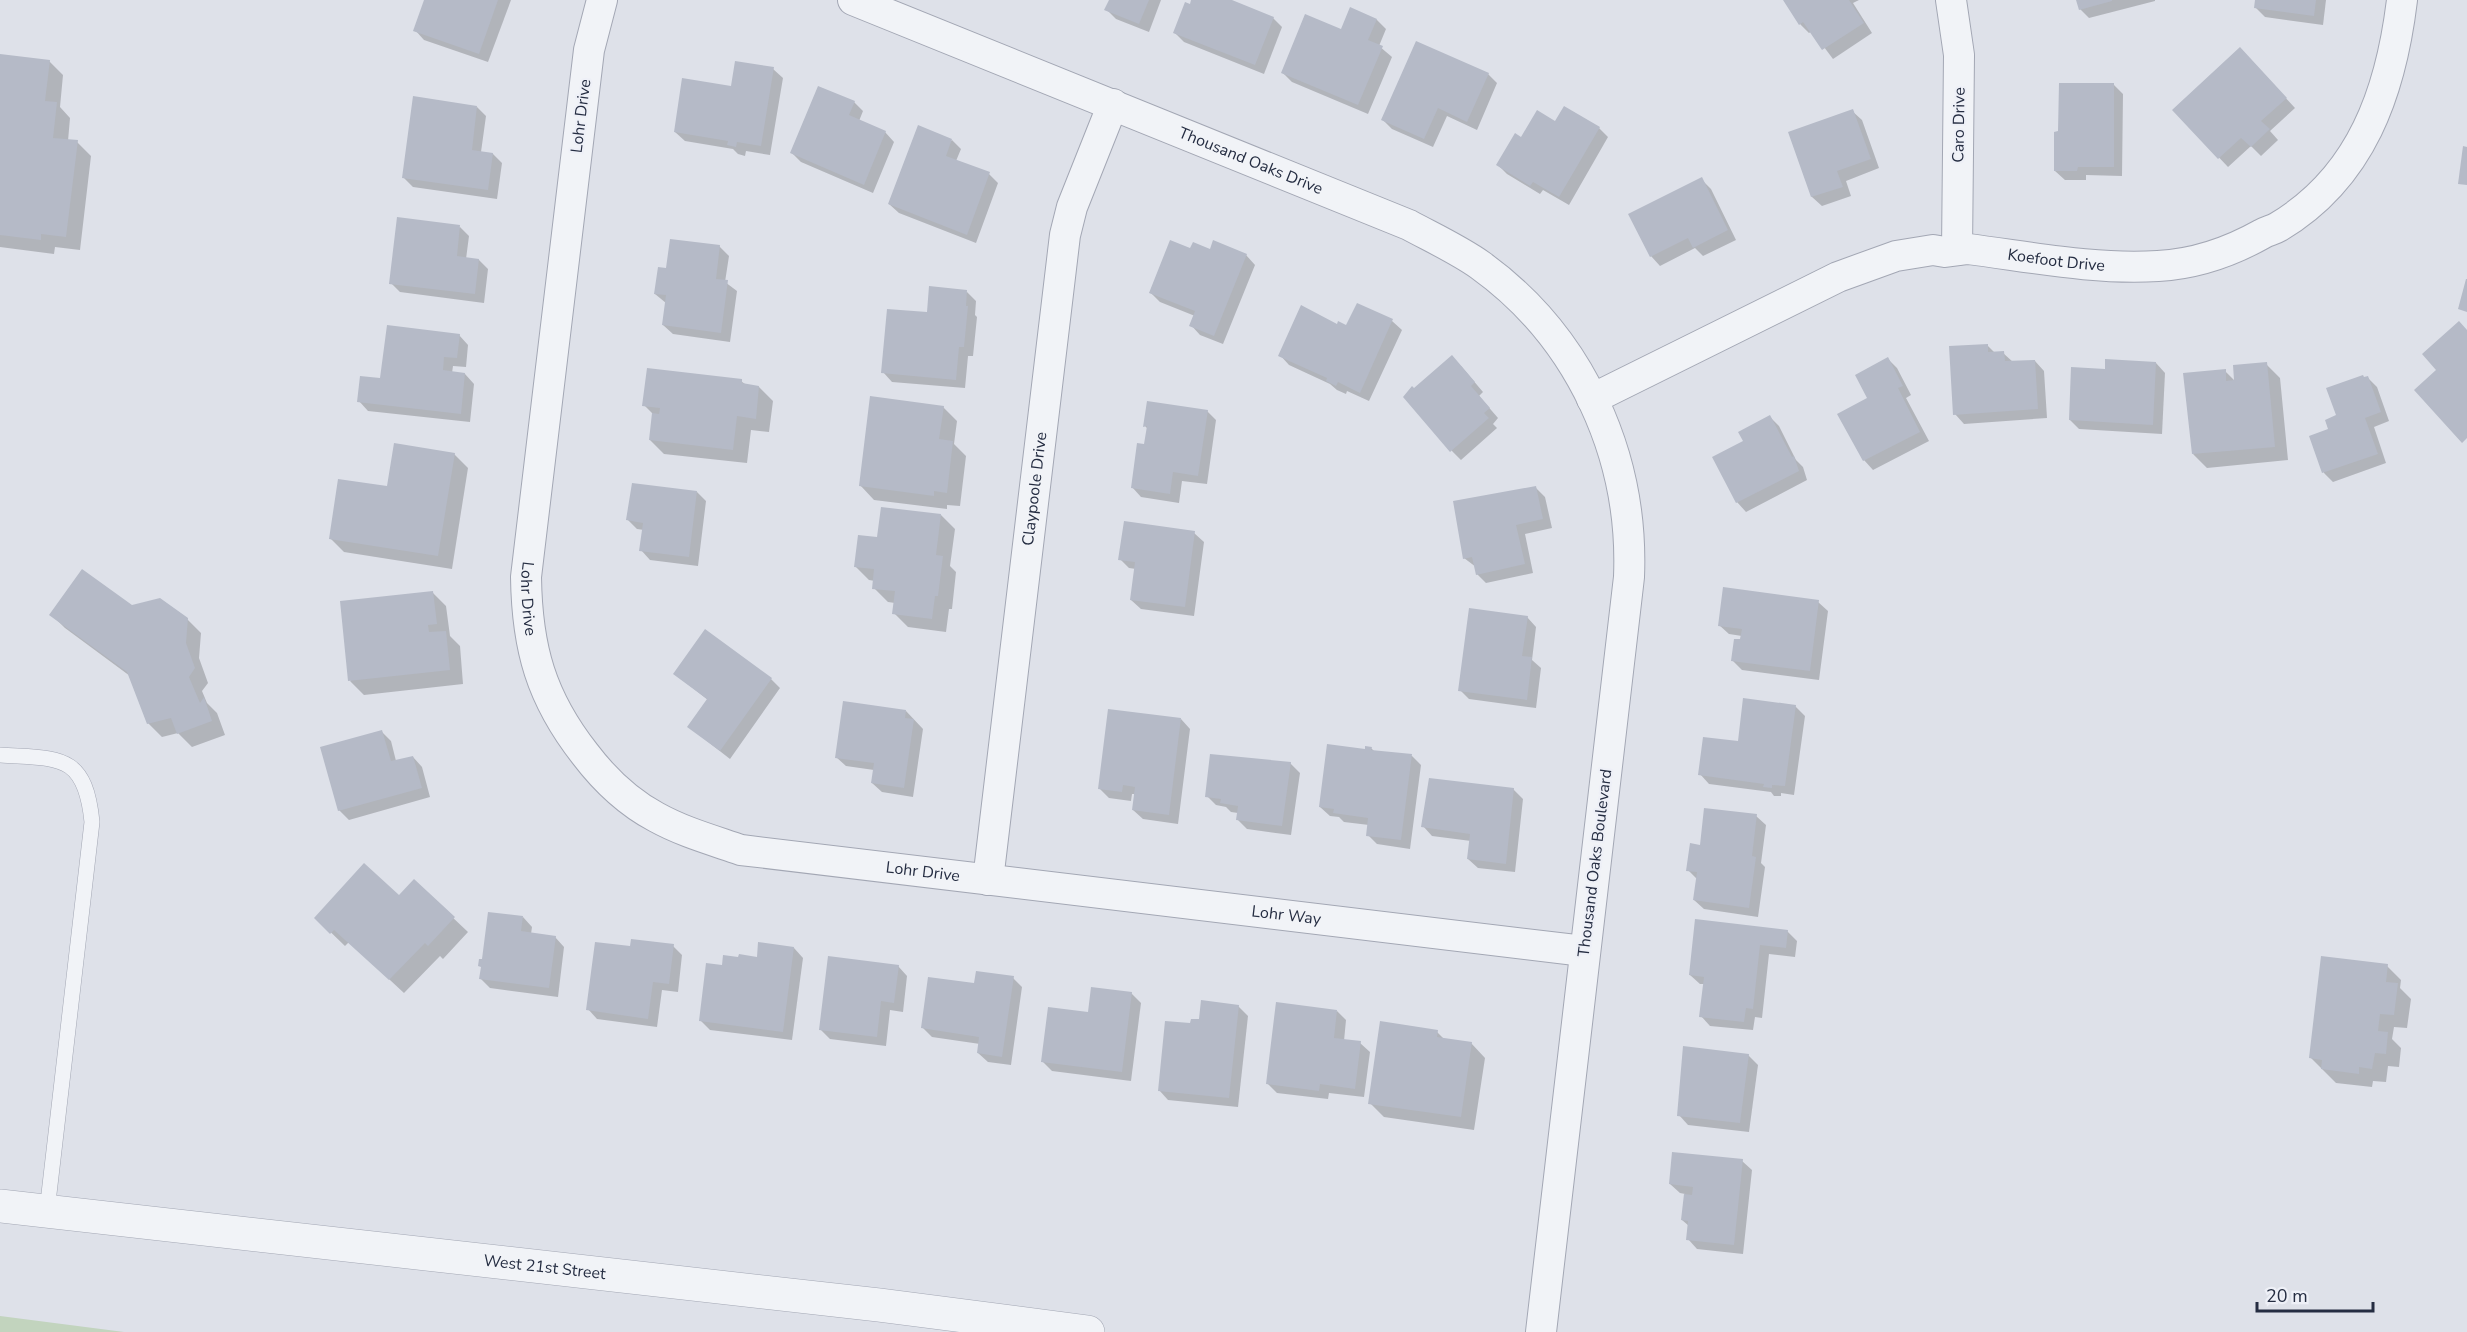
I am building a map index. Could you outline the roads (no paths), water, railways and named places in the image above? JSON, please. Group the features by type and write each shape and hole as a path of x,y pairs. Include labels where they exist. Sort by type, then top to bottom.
{"street":[{"name":"Lohr Drive","path":"602,0 589,50 526,577 530,633 549,698 572,740 610,783 654,816 687,832 741,850 988,880"},
{"name":"Thousand Oaks Drive","path":"852,0 1409,225 1480,265 1529,307 1558,341 1584,380 1592,399"},
{"name":"Caro Drive","path":"1951,0 1959,54 1957,250"},
{"name":"Koefoot Drive","path":"1592,399 1838,277 1896,256 1933,250 1945,252 1968,249 2110,267 2161,266 2212,256 2251,242 2277,228 2318,196 2351,157 2366,132 2384,92 2390,73 2402,0"},
{"name":"Claypoole Drive","path":"988,880 1065,235 1072,207 1113,105"},
{"name":"Thousand Oaks Boulevard","path":"1541,1332 1584,951 1628,594 1630,557 1626,504 1607,430 1592,399"},
{"name":"Lohr Way","path":"988,880 1584,951"},
{"name":"West 21st Street","path":"0,1206 879,1305 1088,1332"}],"lane":[{"path":"0,755 51,759 69,764 83,782 92,812 47,1211"}]}
